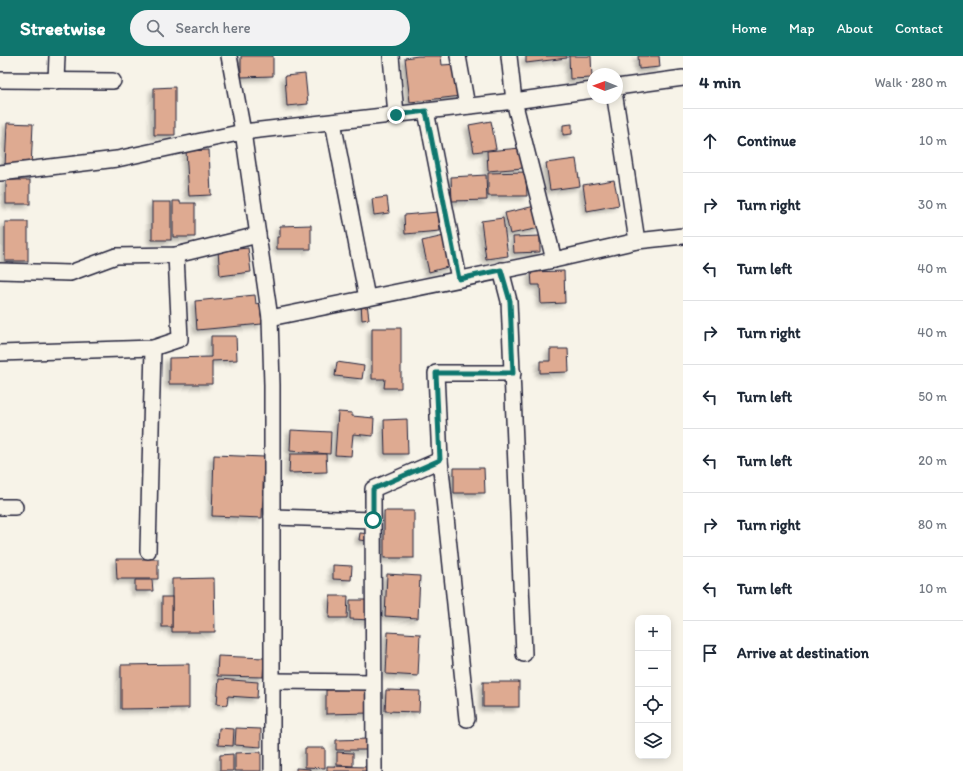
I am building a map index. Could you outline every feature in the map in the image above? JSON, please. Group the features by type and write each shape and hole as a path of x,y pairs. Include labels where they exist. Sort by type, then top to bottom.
{"street":[{"path":"56,81 57,56"},
{"path":"229,56 243,132 270,318 272,385 272,771"},
{"path":"391,56 396,115"},
{"path":"458,56 467,106"},
{"path":"509,56 514,101 554,260"},
{"path":"623,86 683,78"},
{"path":"0,80 113,81"},
{"path":"0,173 117,159 243,132 514,101 587,91"},
{"path":"616,104 637,241"},
{"path":"426,111 459,279"},
{"path":"333,122 367,298"},
{"path":"0,271 70,273 116,256 176,255 258,236"},
{"path":"270,318 554,260 637,241 683,236"},
{"path":"0,353 153,348 180,339 176,255"},
{"path":"501,270 510,301 524,654"},
{"path":"148,551 153,348"},
{"path":"467,719 440,460 436,373 513,373"},
{"path":"374,771 373,489 440,460"},
{"path":"0,507 15,507"},
{"path":"272,517 373,520"},
{"path":"272,682 374,682"}],"building":[{"path":"241,56 273,56 273,76 241,77"},
{"path":"418,56 441,56 442,65 457,64 461,96 410,102 405,58"},
{"path":"526,56 567,56 567,58 526,63"},
{"path":"569,56 591,56 592,68 587,68 587,78 570,79"},
{"path":"638,56 659,56 660,67 639,69"},
{"path":"305,74 308,104 287,106 285,76"},
{"path":"175,87 175,135 154,135 154,88"},
{"path":"491,121 496,149 474,152 469,125"},
{"path":"7,123 33,124 31,168 5,167"},
{"path":"572,124 572,134 563,135 563,125"},
{"path":"521,148 523,168 488,171 487,151"},
{"path":"209,150 211,195 189,196 186,151"},
{"path":"576,159 580,186 550,190 546,163"},
{"path":"526,172 527,196 488,196 488,173"},
{"path":"486,175 487,200 452,201 451,177"},
{"path":"6,180 30,180 30,204 6,204"},
{"path":"614,180 619,205 587,211 583,185"},
{"path":"387,197 389,213 374,215 372,199"},
{"path":"173,201 180,201 180,203 195,203 195,237 173,237"},
{"path":"152,202 171,202 171,240 152,240"},
{"path":"535,206 540,228 510,234 505,213"},
{"path":"438,212 440,231 405,234 404,215"},
{"path":"503,218 508,256 486,259 481,221"},
{"path":"5,222 28,222 28,261 5,261"},
{"path":"311,225 311,249 277,249 277,237 280,237 280,226"},
{"path":"444,236 451,266 429,272 422,241"},
{"path":"540,236 540,252 514,253 513,237"},
{"path":"248,248 251,272 220,276 218,251"},
{"path":"564,271 565,303 541,304 540,285 532,285 531,272"},
{"path":"255,295 256,304 260,303 262,324 197,330 195,301"},
{"path":"361,303 367,303 369,319 362,320"},
{"path":"372,328 401,328 401,388 384,388 385,379 372,379"},
{"path":"211,336 236,336 237,360 212,361 212,384 169,384 169,358 211,357"},
{"path":"550,349 568,349 569,372 540,373 540,361 550,361"},
{"path":"337,362 364,366 362,379 335,376"},
{"path":"338,412 352,413 352,416 374,418 373,436 353,434 351,456 335,455"},
{"path":"407,419 408,454 385,454 384,420"},
{"path":"291,430 331,432 330,454 290,451"},
{"path":"290,454 326,454 327,472 289,473"},
{"path":"214,455 264,457 262,518 212,516"},
{"path":"454,468 484,468 485,493 454,493"},
{"path":"384,511 414,511 414,558 384,558"},
{"path":"360,533 371,534 370,541 359,540"},
{"path":"116,559 158,559 158,579 117,579"},
{"path":"333,565 352,566 351,580 333,579"},
{"path":"387,574 420,576 418,618 385,616"},
{"path":"214,578 215,632 172,632 172,579"},
{"path":"135,580 152,580 153,591 135,591"},
{"path":"330,596 348,596 347,618 329,618"},
{"path":"162,597 172,597 172,627 162,627"},
{"path":"350,600 372,600 372,620 350,619"},
{"path":"388,632 420,634 418,676 386,674"},
{"path":"218,656 264,658 263,677 217,676"},
{"path":"189,664 189,708 121,709 121,665"},
{"path":"219,679 258,682 257,698 228,696 227,705 217,704"},
{"path":"483,682 519,682 519,707 483,707"},
{"path":"369,689 370,713 326,714 326,690"},
{"path":"386,690 420,691 419,712 385,711"},
{"path":"219,728 234,729 233,746 218,745"},
{"path":"236,728 261,729 261,747 235,745"},
{"path":"369,739 369,750 336,750 336,740"},
{"path":"305,748 325,748 325,768 305,767"},
{"path":"261,752 261,771 235,771 235,753"},
{"path":"337,752 353,753 353,766 337,765"},
{"path":"233,754 233,771 220,771 220,755"},
{"path":"327,766 368,767 368,771 327,771"},
{"path":"296,768 310,769 310,771 296,771"}],"route":[{"path":"373,520 373,489 440,460 436,373 513,373 510,301 501,270 459,279 426,111 396,115"}]}
